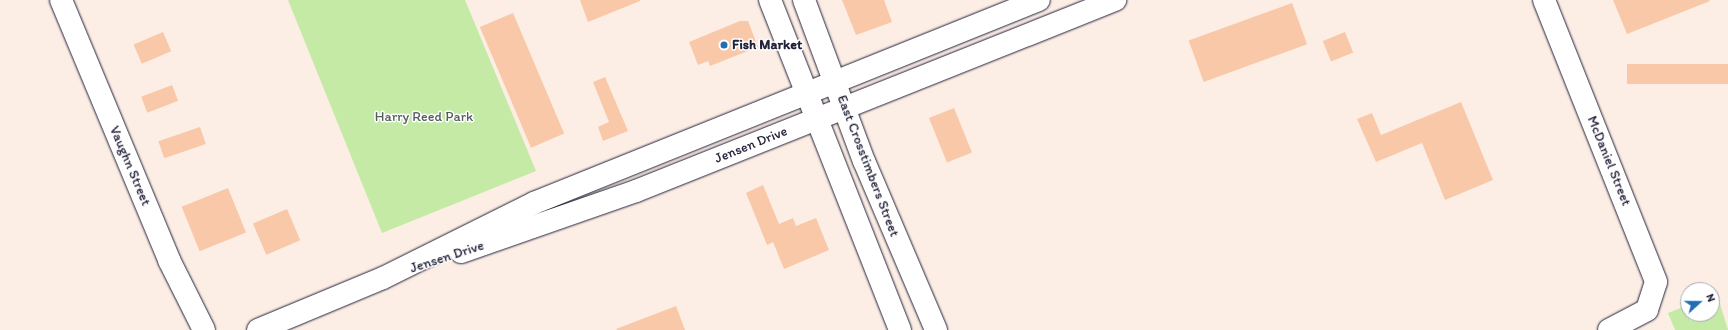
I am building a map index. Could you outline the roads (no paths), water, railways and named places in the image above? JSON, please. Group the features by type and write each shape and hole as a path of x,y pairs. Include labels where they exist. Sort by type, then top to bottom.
{"main road":[{"name":"Vaughn Street","path":"61,0 169,260 204,330"},
{"name":"East Crosstimbers Street","path":"770,0 900,330"},
{"name":"East Crosstimbers Street","path":"804,0 836,82 874,187 936,330"},
{"name":"Jensen Drive","path":"258,330 383,278 534,204 1039,0"},
{"name":"Jensen Drive","path":"383,278 589,209 1114,0"},
{"name":"McDaniel Street","path":"1544,0 1656,282 1653,298 1648,310 1636,319 1609,330"}],"place":[{"name":"Fish Market","path":"724,45"}],"park label":[{"name":"Harry Reed Park","path":"424,117"}]}
